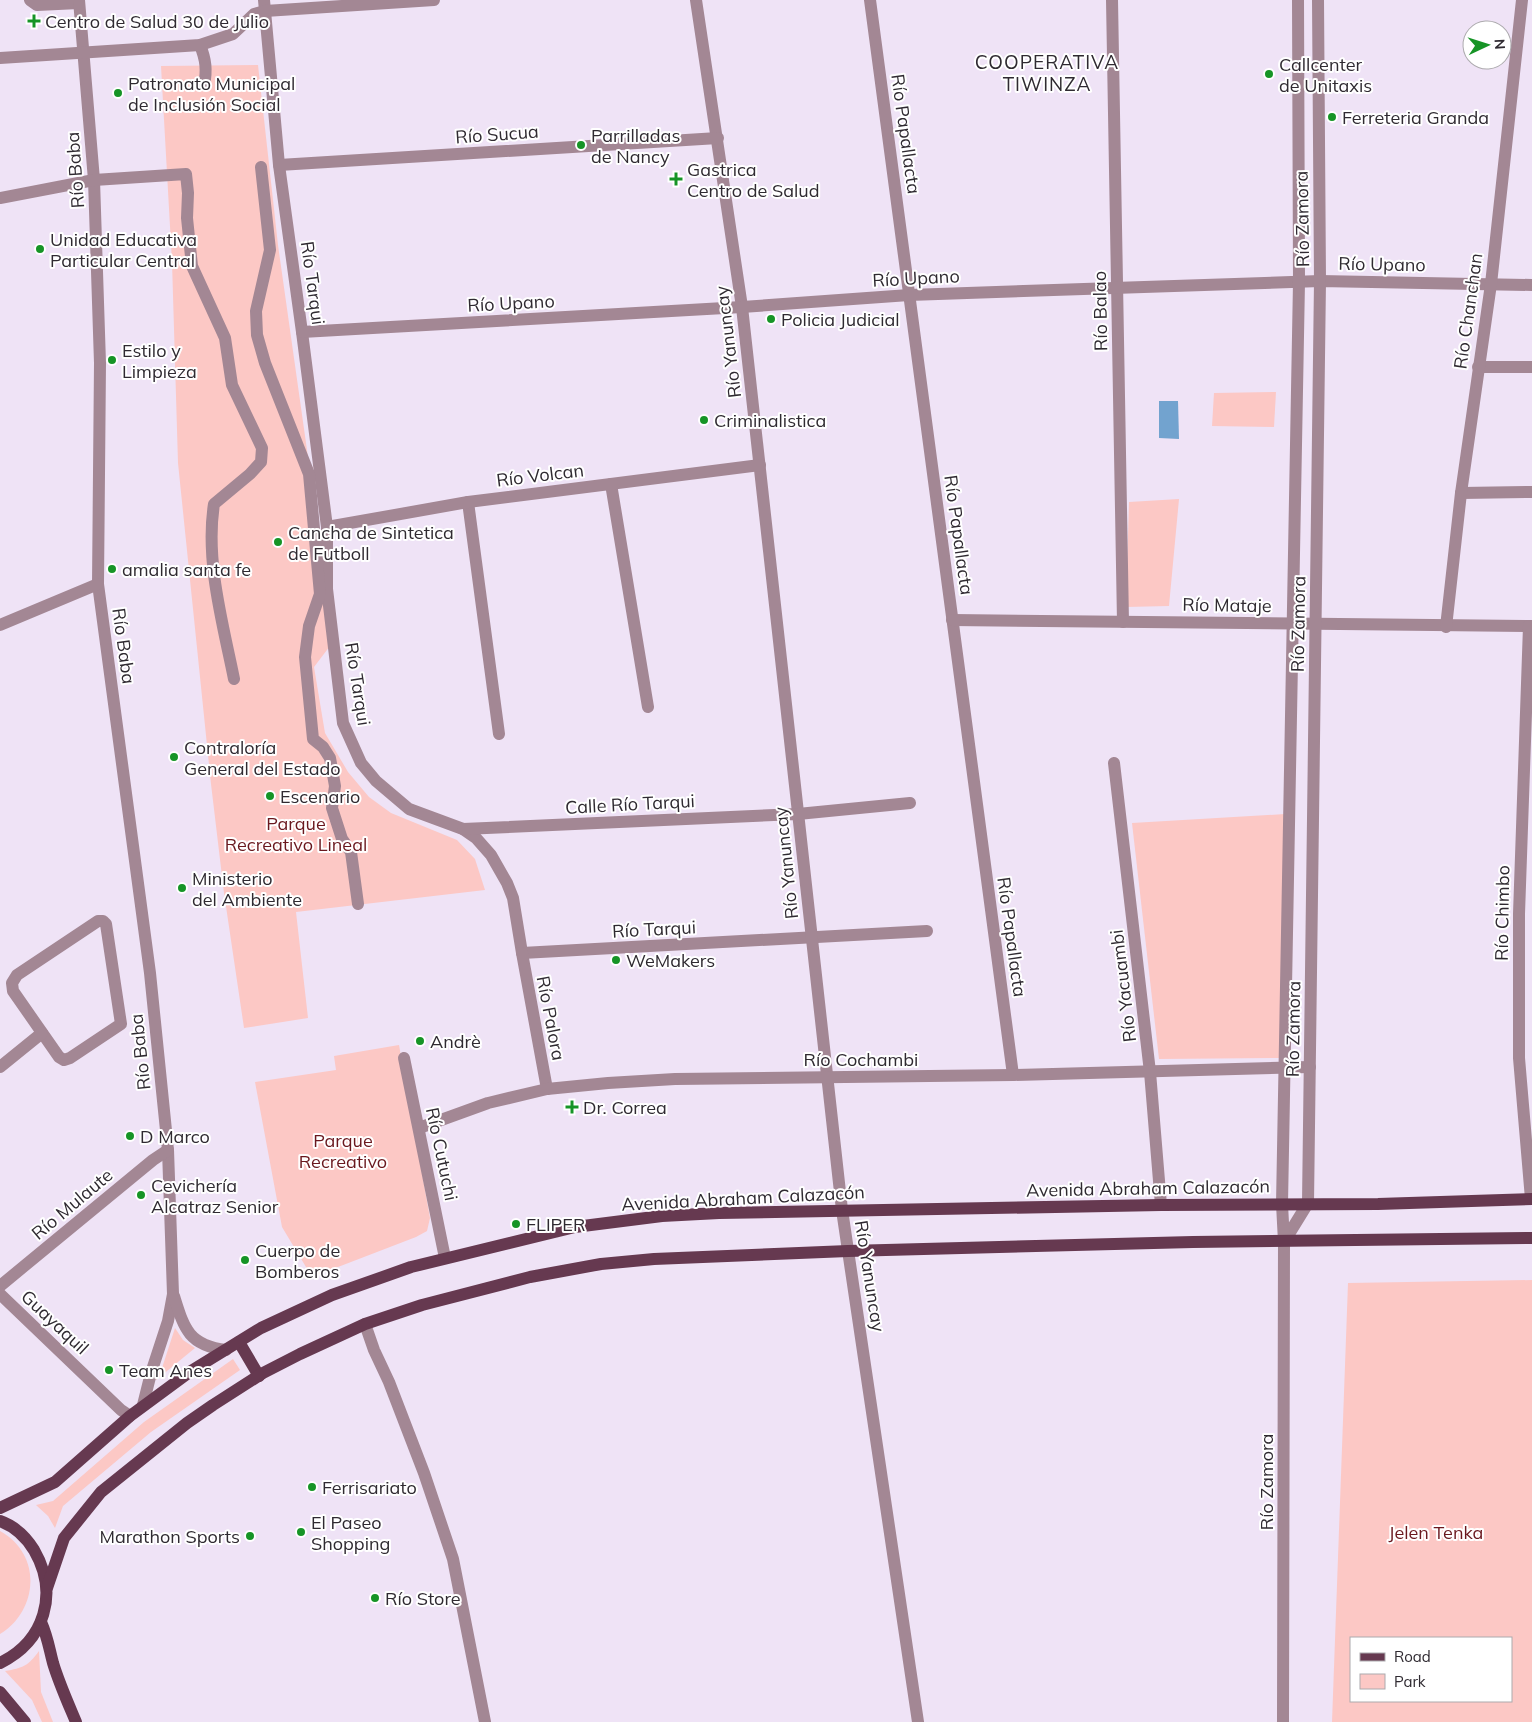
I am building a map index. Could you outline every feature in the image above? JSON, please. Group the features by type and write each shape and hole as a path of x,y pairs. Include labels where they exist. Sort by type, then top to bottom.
{"main road":[{"name":"Avenida Abraham Calazacón","path":"0,1508 55,1482 143,1405 192,1371 261,1328 332,1295 403,1270 575,1228 622,1220 719,1213 1161,1205 1378,1204 1531,1199"},
{"path":"47,1588 64,1538 101,1492 187,1423 259,1376 300,1354 365,1324 422,1305 530,1277 584,1267 654,1259 848,1250 1193,1242 1532,1238"},
{"path":"239,1342 259,1376"},
{"path":"0,1521 9,1524 28,1541 42,1563 47,1588 46,1606 34,1635 14,1656 0,1663"},
{"path":"41,1622 48,1639 58,1679 76,1722"},
{"path":"0,1692 25,1722"}],"street":[{"path":"30,0 37,4 79,2"},
{"path":"0,58 200,46 233,34 264,6 434,0"},
{"name":"Río Yanuncay","path":"696,0 742,307 842,1210 918,1722"},
{"name":"Río Papallacta","path":"870,0 1013,1075"},
{"name":"Río Balao","path":"1112,0 1123,622"},
{"name":"Río Zamora","path":"1283,1722 1284,1242 1282,1204 1299,282 1298,0"},
{"name":"Río Zamora","path":"1308,1203 1320,281 1318,0"},
{"name":"Río Chanchan","path":"1446,626 1461,492 1491,284 1522,0"},
{"name":"Río Baba","path":"79,2 94,180 100,363 98,584 150,973 168,1150 173,1294 168,1321 143,1405"},
{"name":"Río Tarqui","path":"264,6 278,165 327,527 327,589 343,723 361,762 376,781 409,809 463,829 476,838 491,855 507,882 513,898 522,953 926,931"},
{"path":"200,46 206,58 204,86"},
{"name":"Río Sucua","path":"278,165 718,138"},
{"path":"261,166 270,250 256,311 257,335 265,363 309,474 320,594 309,626 305,657 313,738 330,758 335,786 332,808 342,839 351,852 358,904"},
{"path":"0,198 94,180 186,174 188,193 187,218 192,266 225,338 232,384 262,448 261,462 250,474 214,504 211,523 217,592 234,679"},
{"name":"Río Upano","path":"302,332 742,307 909,295 1320,281 1532,284"},
{"path":"1478,367 1532,367"},
{"name":"Río Volcan","path":"327,527 468,502 760,465"},
{"path":"611,484 648,707"},
{"path":"1461,492 1532,492"},
{"path":"468,502 499,734"},
{"path":"0,625 98,584"},
{"name":"Río Mataje","path":"952,620 1530,626"},
{"name":"Río Chimbo","path":"1530,626 1519,914 1518,1058 1531,1199"},
{"name":"Río Yacuambi","path":"1114,763 1150,1072 1161,1205"},
{"name":"Calle Río Tarqui","path":"463,829 798,814 910,803"},
{"path":"98,921 103,921 106,924 121,1024 70,1058 64,1060 59,1057 42,1033 13,991 12,983 17,974 98,921"},
{"name":"Río Palora","path":"522,953 547,1089"},
{"path":"0,1067 42,1033"},
{"name":"Río Cutuchi","path":"404,1058 446,1258"},
{"name":"Río Cochambi","path":"419,1128 488,1103 547,1089 608,1083 675,1079 1013,1075 1310,1067"},
{"name":"Río Mulaute","path":"0,1286 153,1160 168,1150"},
{"path":"1284,1242 1308,1203"},
{"name":"Guayaquil","path":"0,1294 121,1410 130,1416"},
{"name":"Río Baba","path":"173,1294 181,1322 186,1331 210,1347 226,1350"},
{"path":"365,1324 424,1473 453,1559 485,1722"}],"green space":[{"name":"Parque Recreativo Lineal","path":"258,65 278,245 307,450 330,646 314,667 325,733 348,772 369,797 391,813 457,840 475,859 485,890 296,912 308,1018 244,1028 224,893 211,784 178,463 172,262 161,66"},
{"path":"1276,392 1274,427 1212,426 1214,393"},
{"path":"1179,499 1169,606 1126,607 1129,502"},
{"path":"1285,814 1280,1058 1159,1059 1132,823"},
{"name":"Parque Recreativo","path":"399,1045 430,1218 427,1231 312,1277 282,1227 255,1082 336,1070 334,1056"},
{"name":"Jelen Tenka","path":"1532,1280 1532,1722 1332,1722 1348,1283"},
{"path":"175,1328 183,1340 195,1348 156,1380 154,1378 162,1368"},
{"path":"233,1359 240,1370 151,1432 63,1506 55,1528 48,1516 36,1505 53,1501 144,1422"},
{"path":"0,1531 14,1541 23,1553 29,1567 30,1582 28,1597 22,1611 13,1624 0,1634"},
{"path":"39,1651 41,1692 53,1722 42,1722 32,1700 5,1671 25,1665"}],"water":[{"path":"1159,401 1178,401 1179,439 1159,438"}],"place":[{"name":"Centro de Salud 30 de Julio","path":"34,21"},
{"name":"Callcenter de Unitaxis","path":"1269,74"},
{"name":"Patronato Municipal de Inclusión Social","path":"118,93"},
{"name":"Ferreteria Granda","path":"1332,117"},
{"name":"Parrilladas de Nancy","path":"581,145"},
{"name":"Gastrica Centro de Salud","path":"676,179"},
{"name":"Unidad Educativa Particular Central","path":"40,249"},
{"name":"Policia Judicial","path":"771,319"},
{"name":"Estilo y Limpieza","path":"112,360"},
{"name":"Criminalistica","path":"704,420"},
{"name":"Cancha de Sintetica de Futboll","path":"278,542"},
{"name":"amalia santa fe","path":"112,569"},
{"name":"Contraloría General del Estado","path":"174,757"},
{"name":"Escenario","path":"270,796"},
{"name":"Ministerio del Ambiente","path":"182,888"},
{"name":"WeMakers","path":"616,960"},
{"name":"Andrè","path":"420,1041"},
{"name":"Dr. Correa","path":"572,1107"},
{"name":"D Marco","path":"130,1136"},
{"name":"Cevichería Alcatraz Senior","path":"141,1195"},
{"name":"FLIPER","path":"516,1224"},
{"name":"Cuerpo de Bomberos","path":"245,1260"},
{"name":"Team Anes","path":"109,1370"},
{"name":"Ferrisariato","path":"312,1487"},
{"name":"El Paseo Shopping","path":"301,1532"},
{"name":"Marathon Sports","path":"250,1536"},
{"name":"Río Store","path":"375,1598"}],"district":[{"name":"COOPERATIVA TIWINZA","path":"1047,73"}]}
